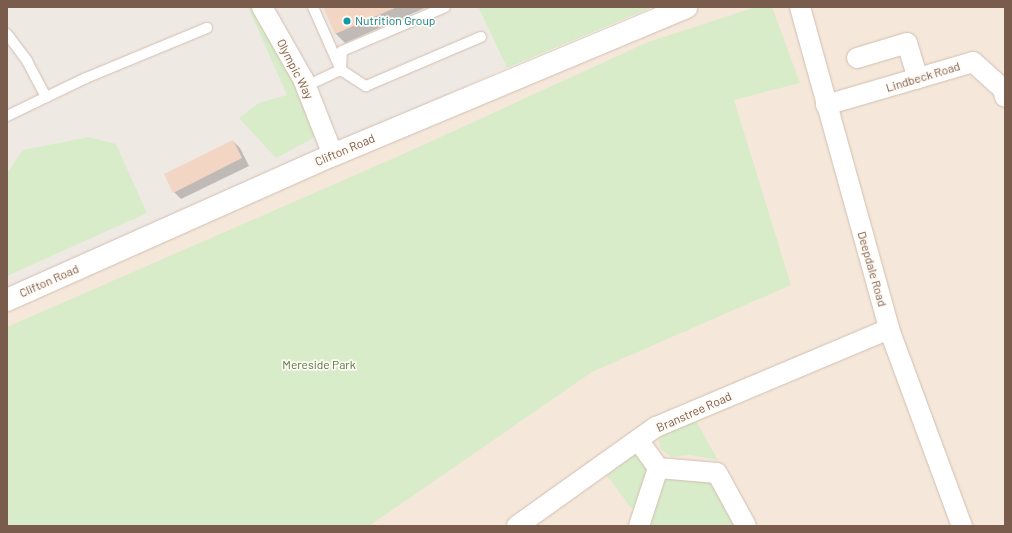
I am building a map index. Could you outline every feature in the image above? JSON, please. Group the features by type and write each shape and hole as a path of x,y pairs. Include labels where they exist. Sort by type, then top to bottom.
{"street":[{"name":"Olympic Way","path":"262,7 306,86 333,155"},
{"name":"Deepdale Road","path":"800,7 889,329 962,526"},
{"name":"Clifton Road","path":"7,300 333,155 676,8"},
{"path":"857,58 907,43 918,78"},
{"name":"Lindbeck Road","path":"826,105 973,62 1003,89 1005,97"},
{"name":"Branstree Road","path":"517,526 656,427 889,329"},
{"path":"638,440 658,468 717,473 746,526"},
{"path":"639,526 658,468"}],"lane":[{"path":"313,7 341,70 366,86 481,37"},
{"path":"341,70 342,51 446,7"},
{"path":"7,116 86,78 207,28"},
{"path":"7,34 27,61 46,98"},
{"path":"306,86 341,70"}],"shaded area":[{"path":"7,7 478,7 507,68 7,291"},
{"path":"686,7 1005,7 1005,526 7,526 7,300"}],"green space":[{"path":"248,7 258,7 288,64 317,136 276,158 239,118 259,103 287,95"},
{"path":"478,7 653,7 507,68"},
{"name":"Mereside Park","path":"756,7 772,7 800,83 734,100 791,285 592,372 369,526 7,526 7,327 401,155 648,42"},
{"path":"89,137 116,144 147,213 7,276 7,173 23,150"},
{"path":"695,419 718,460 690,455 671,457 662,450 659,443 660,437 675,427"},
{"path":"639,455 648,474 632,509 607,476 630,456"},
{"path":"658,468 717,473 746,526 639,526"}],"building":[{"name":"Nutrition Group","path":"323,7 397,7 335,34"},
{"path":"233,140 242,158 173,193 164,174"}],"place":[{"name":"Nutrition Group","path":"347,21"}]}
